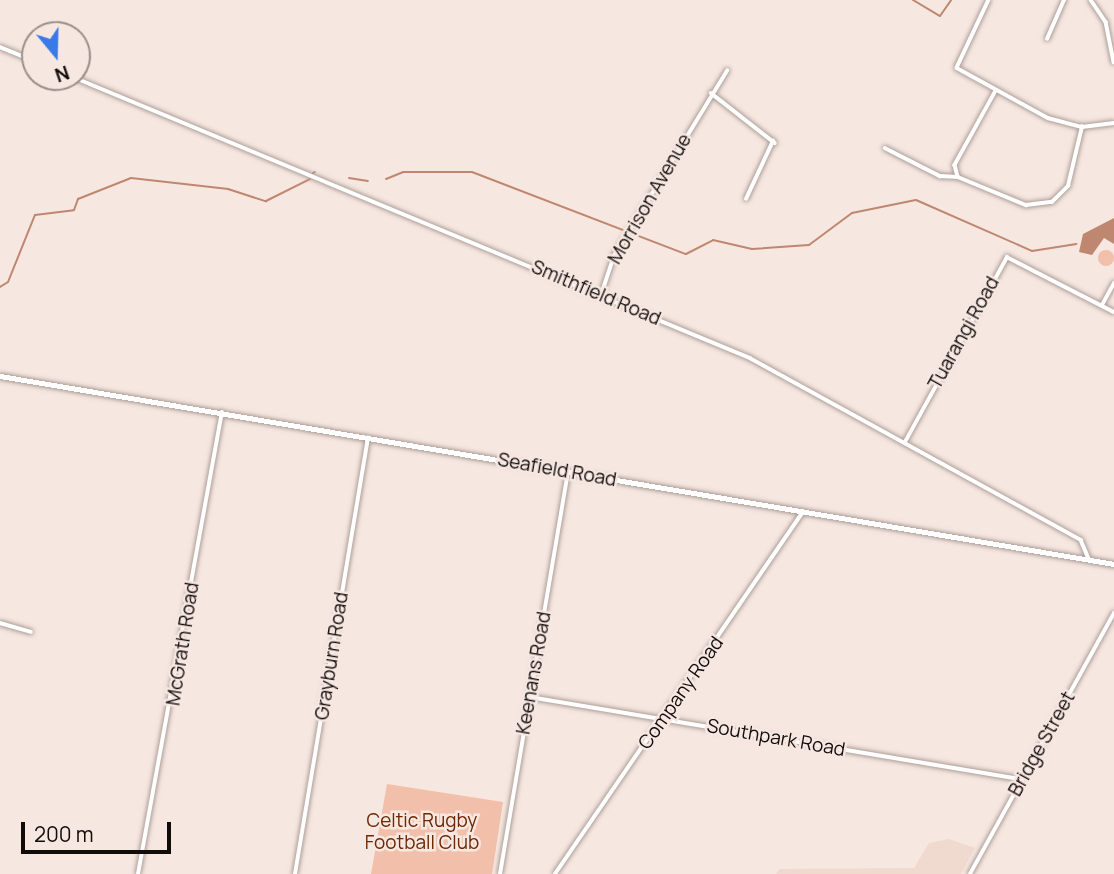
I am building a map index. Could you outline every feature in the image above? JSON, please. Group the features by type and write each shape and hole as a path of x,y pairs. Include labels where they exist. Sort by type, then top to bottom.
{"street":[{"path":"989,0 956,64 996,91 1048,118 1082,127 1114,123"},
{"path":"1047,39 1064,0"},
{"path":"1091,0 1107,22 1114,60"},
{"path":"0,47 21,55"},
{"name":"Morrison Avenue","path":"601,295 614,256 673,167 711,93 727,71"},
{"name":"Smithfield Road","path":"91,84 750,358 1081,540 1089,559"},
{"path":"958,177 955,165 996,91"},
{"path":"711,93 774,142 746,199"},
{"path":"885,148 940,176 958,177 1026,205 1052,202 1071,180 1082,127"},
{"name":"Tuarangi Road","path":"905,442 1007,257 1114,312"},
{"path":"1102,305 1114,283"},
{"name":"Seafield Road","path":"0,376 1114,564"},
{"name":"McGrath Road","path":"138,874 222,413"},
{"name":"Grayburn Road","path":"295,874 368,438"},
{"name":"Keenans Road","path":"500,874 569,471"},
{"name":"Company Road","path":"555,874 804,511"},
{"name":"Bridge Street","path":"970,874 1114,614"},
{"path":"0,623 32,632"},
{"name":"Southpark Road","path":"530,697 1022,779"}],"shaded area":[{"path":"1114,218 1114,244 1104,238 1092,255 1079,252 1083,234"},
{"path":"949,839 975,848 961,874 776,874 779,869 914,868 929,843"}],"green space":[{"path":"1103,250 1109,250 1114,258 1112,264 1103,266 1098,261 1098,255"},
{"name":"Celtic Rugby Football Club","path":"387,784 503,802 492,874 371,874"}],"waterway":[{"path":"913,0 940,16 951,0"},
{"path":"386,179 403,172 472,172 686,254 713,240 752,249 809,245 852,213 916,200 1032,251 1076,244"},
{"path":"0,287 8,282 35,215 74,210 78,199 131,178 228,189 266,201 310,179"},
{"path":"349,178 368,181"}]}
